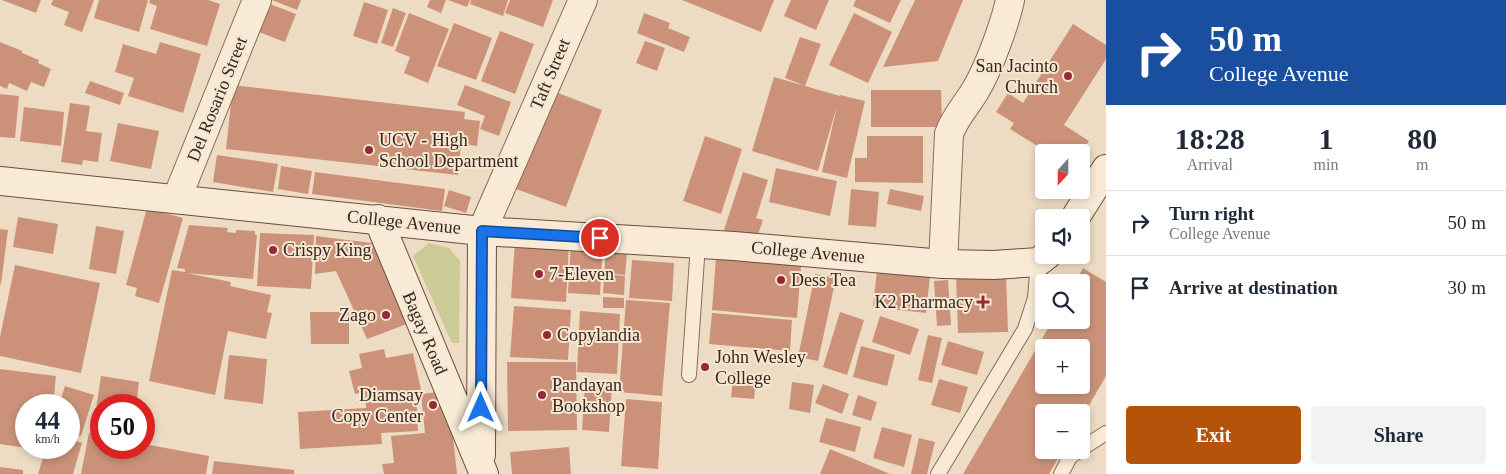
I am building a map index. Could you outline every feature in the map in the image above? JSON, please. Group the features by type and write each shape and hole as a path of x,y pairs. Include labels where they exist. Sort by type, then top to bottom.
{"main road":[{"name":"Del Rosario Street","path":"177,198 257,0"},
{"name":"Taft Street","path":"482,231 583,0"},
{"path":"943,264 949,134 955,118 976,90 1006,19 1010,0"},
{"path":"1080,209 1106,169"},
{"name":"College Avenue","path":"0,181 482,231 698,244 943,264 994,265 1035,259"},
{"name":"Bagay Road","path":"378,219 482,472"},
{"path":"482,231 482,472"}],"lane":[{"path":"689,375 698,244"},
{"path":"938,474 1024,329 1035,298 1041,264"},
{"path":"1090,443 1106,433"},
{"path":"1061,474 1069,459"}],"green space":[{"path":"429,243 449,248 460,261 459,343 452,343 413,256"}],"building":[{"path":"2,0 41,0 36,13"},
{"path":"53,0 94,0 82,32 64,25 69,12 51,5"},
{"path":"99,0 148,0 139,32 94,18"},
{"path":"150,0 208,0 220,4 207,46 150,29 157,6 149,3"},
{"path":"272,0 301,0 297,10"},
{"path":"430,0 446,0 441,13 427,7"},
{"path":"448,0 470,0 467,7"},
{"path":"471,0 508,0 503,16 470,4"},
{"path":"510,0 553,0 543,27 505,13"},
{"path":"682,0 774,0 761,32"},
{"path":"791,0 829,0 816,30 784,16"},
{"path":"856,0 901,0 890,23 853,6"},
{"path":"915,0 963,0 938,61 883,67"},
{"path":"262,1 296,14 285,42 251,29"},
{"path":"364,2 388,10 377,44 353,36"},
{"path":"393,8 406,13 393,47 381,43"},
{"path":"409,13 449,29 428,83 404,73 410,57 395,51"},
{"path":"644,13 670,23 668,28 690,37 684,52 637,33"},
{"path":"854,13 892,32 868,83 829,65"},
{"path":"454,23 492,38 476,80 437,66"},
{"name":"San Jacinto Church","path":"1073,24 1106,45 1106,59 1064,125 1089,141 1087,144 1035,145 1010,129 1014,123 996,112 1008,93 1023,103"},
{"path":"500,31 534,44 515,94 481,81"},
{"path":"800,37 821,44 805,86 785,78"},
{"path":"645,41 665,48 657,71 636,63"},
{"path":"0,42 39,60 38,63 51,69 44,87 31,82 27,91 9,83 7,89 0,86"},
{"path":"160,42 201,54 183,113 128,96 134,78 115,72 123,44 156,54"},
{"path":"774,77 840,96 865,101 847,178 822,172 837,106 818,171 752,151"},
{"path":"90,81 124,93 120,105 85,93"},
{"path":"233,85 465,112 464,119 480,121 477,146 461,144 458,175 226,149"},
{"path":"465,85 511,102 499,136 480,129 485,116 457,105"},
{"path":"871,90 941,90 942,127 871,127"},
{"path":"553,91 602,110 566,207 516,189"},
{"path":"0,94 19,96 15,138 0,137"},
{"path":"70,103 90,106 86,131 102,133 98,162 83,160 82,165 61,162"},
{"path":"24,107 64,112 61,146 20,141"},
{"path":"118,123 159,131 151,169 110,161"},
{"path":"705,136 742,149 721,214 683,201"},
{"path":"867,136 923,136 923,183 855,182 855,158 867,158"},
{"path":"217,155 278,164 273,192 213,182"},
{"path":"281,166 312,171 308,194 278,189"},
{"path":"776,168 837,181 830,216 769,202"},
{"path":"315,172 445,189 442,211 312,194"},
{"path":"743,172 768,180 756,218 763,220 756,240 724,230"},
{"path":"851,189 879,192 876,227 848,225"},
{"path":"890,189 924,196 921,211 887,204"},
{"path":"449,190 471,197 466,213 444,206"},
{"path":"147,208 183,218 159,303 135,296 137,288 126,285"},
{"path":"18,217 58,224 53,254 13,247"},
{"path":"189,225 228,228 227,232 236,233 236,230 255,231 255,235 257,235 253,279 187,273 231,282 230,286 271,295 267,312 272,313 266,339 228,331 215,395 149,381 172,270 185,272 185,269 177,268"},
{"path":"96,226 124,231 116,274 89,269"},
{"path":"0,229 8,230 1,284 0,284"},
{"path":"260,233 314,235 311,289 257,286"},
{"path":"316,236 379,244 407,324 367,339 336,271 315,274"},
{"path":"571,240 603,242 600,295 568,293"},
{"path":"515,241 569,244 566,302 511,298"},
{"path":"606,252 627,253 625,275 604,273"},
{"path":"716,258 801,266 797,318 712,310"},
{"path":"632,260 674,263 672,301 629,298"},
{"path":"15,265 100,283 81,373 0,356 0,337"},
{"path":"1083,268 1106,282 1106,376 1090,404 1035,404 1035,459 1058,459 1049,474 963,474 1035,351 1035,394 1090,394 1090,339 1042,339 1048,329 1090,329 1090,274 1080,274"},
{"path":"877,270 930,276 926,313 873,307"},
{"path":"604,274 625,276 624,295 603,293"},
{"path":"815,274 836,278 818,361 798,357"},
{"path":"1006,275 1008,332 958,333 956,276"},
{"path":"948,280 951,325 937,326 934,281"},
{"path":"603,297 624,298 624,308 603,308"},
{"path":"626,300 670,303 662,396 619,392"},
{"path":"514,306 571,310 568,360 510,357"},
{"path":"580,311 620,314 617,374 577,372"},
{"path":"310,312 349,312 349,344 311,344"},
{"path":"840,312 864,320 847,375 823,367"},
{"path":"712,313 792,320 790,351 709,344"},
{"path":"880,316 919,329 910,355 872,342"},
{"path":"928,335 942,338 932,383 918,380"},
{"path":"948,341 984,352 977,375 941,365"},
{"path":"861,346 895,355 887,386 853,377"},
{"path":"384,349 386,358 413,353 421,390 416,390 418,431 381,433 382,444 300,449 298,412 366,408 365,392 355,394 349,371 362,368 359,354"},
{"path":"229,355 267,359 263,404 224,399"},
{"path":"507,362 576,362 577,430 508,431"},
{"path":"0,369 56,376 54,394 15,394 15,446 0,444"},
{"path":"734,372 757,375 754,399 731,397"},
{"path":"101,376 139,382 137,394 98,394"},
{"path":"939,379 968,387 960,413 931,405"},
{"path":"585,382 612,384 609,432 582,430"},
{"path":"792,382 814,385 810,413 789,409"},
{"path":"823,384 849,394 842,414 815,403"},
{"path":"65,386 91,394 90,408 81,436 80,394 62,394"},
{"path":"448,391 457,474 384,474 382,464 394,463 391,436 425,433 421,394"},
{"path":"858,395 877,402 871,421 852,415"},
{"path":"626,399 662,402 658,469 621,466"},
{"path":"826,418 861,427 855,452 819,442"},
{"path":"882,427 912,435 904,467 873,458"},
{"path":"89,433 90,459 155,459 155,446 209,456 206,474 81,474"},
{"path":"919,438 935,442 927,474 911,474"},
{"path":"569,447 571,474 512,474 510,452"},
{"path":"830,449 890,474 820,474"},
{"path":"43,459 77,459 73,474 38,474"},
{"path":"214,461 294,470 294,474 212,474"},
{"path":"0,467 23,470 23,474 0,474"}],"place":[{"name":"San Jacinto Church","path":"1068,76"},
{"name":"UCV - High School Department","path":"369,150"},
{"name":"Crispy King","path":"273,250"},
{"name":"7-Eleven","path":"539,274"},
{"name":"Dess Tea","path":"781,280"},
{"name":"K2 Pharmacy","path":"983,302"},
{"name":"Zago","path":"386,315"},
{"name":"Copylandia","path":"547,335"},
{"name":"John Wesley College","path":"705,367"},
{"name":"Pandayan Bookshop","path":"542,395"},
{"name":"Diamsay Copy Center","path":"433,405"}],"route":[{"path":"481,408 482,231 600,238"}]}
